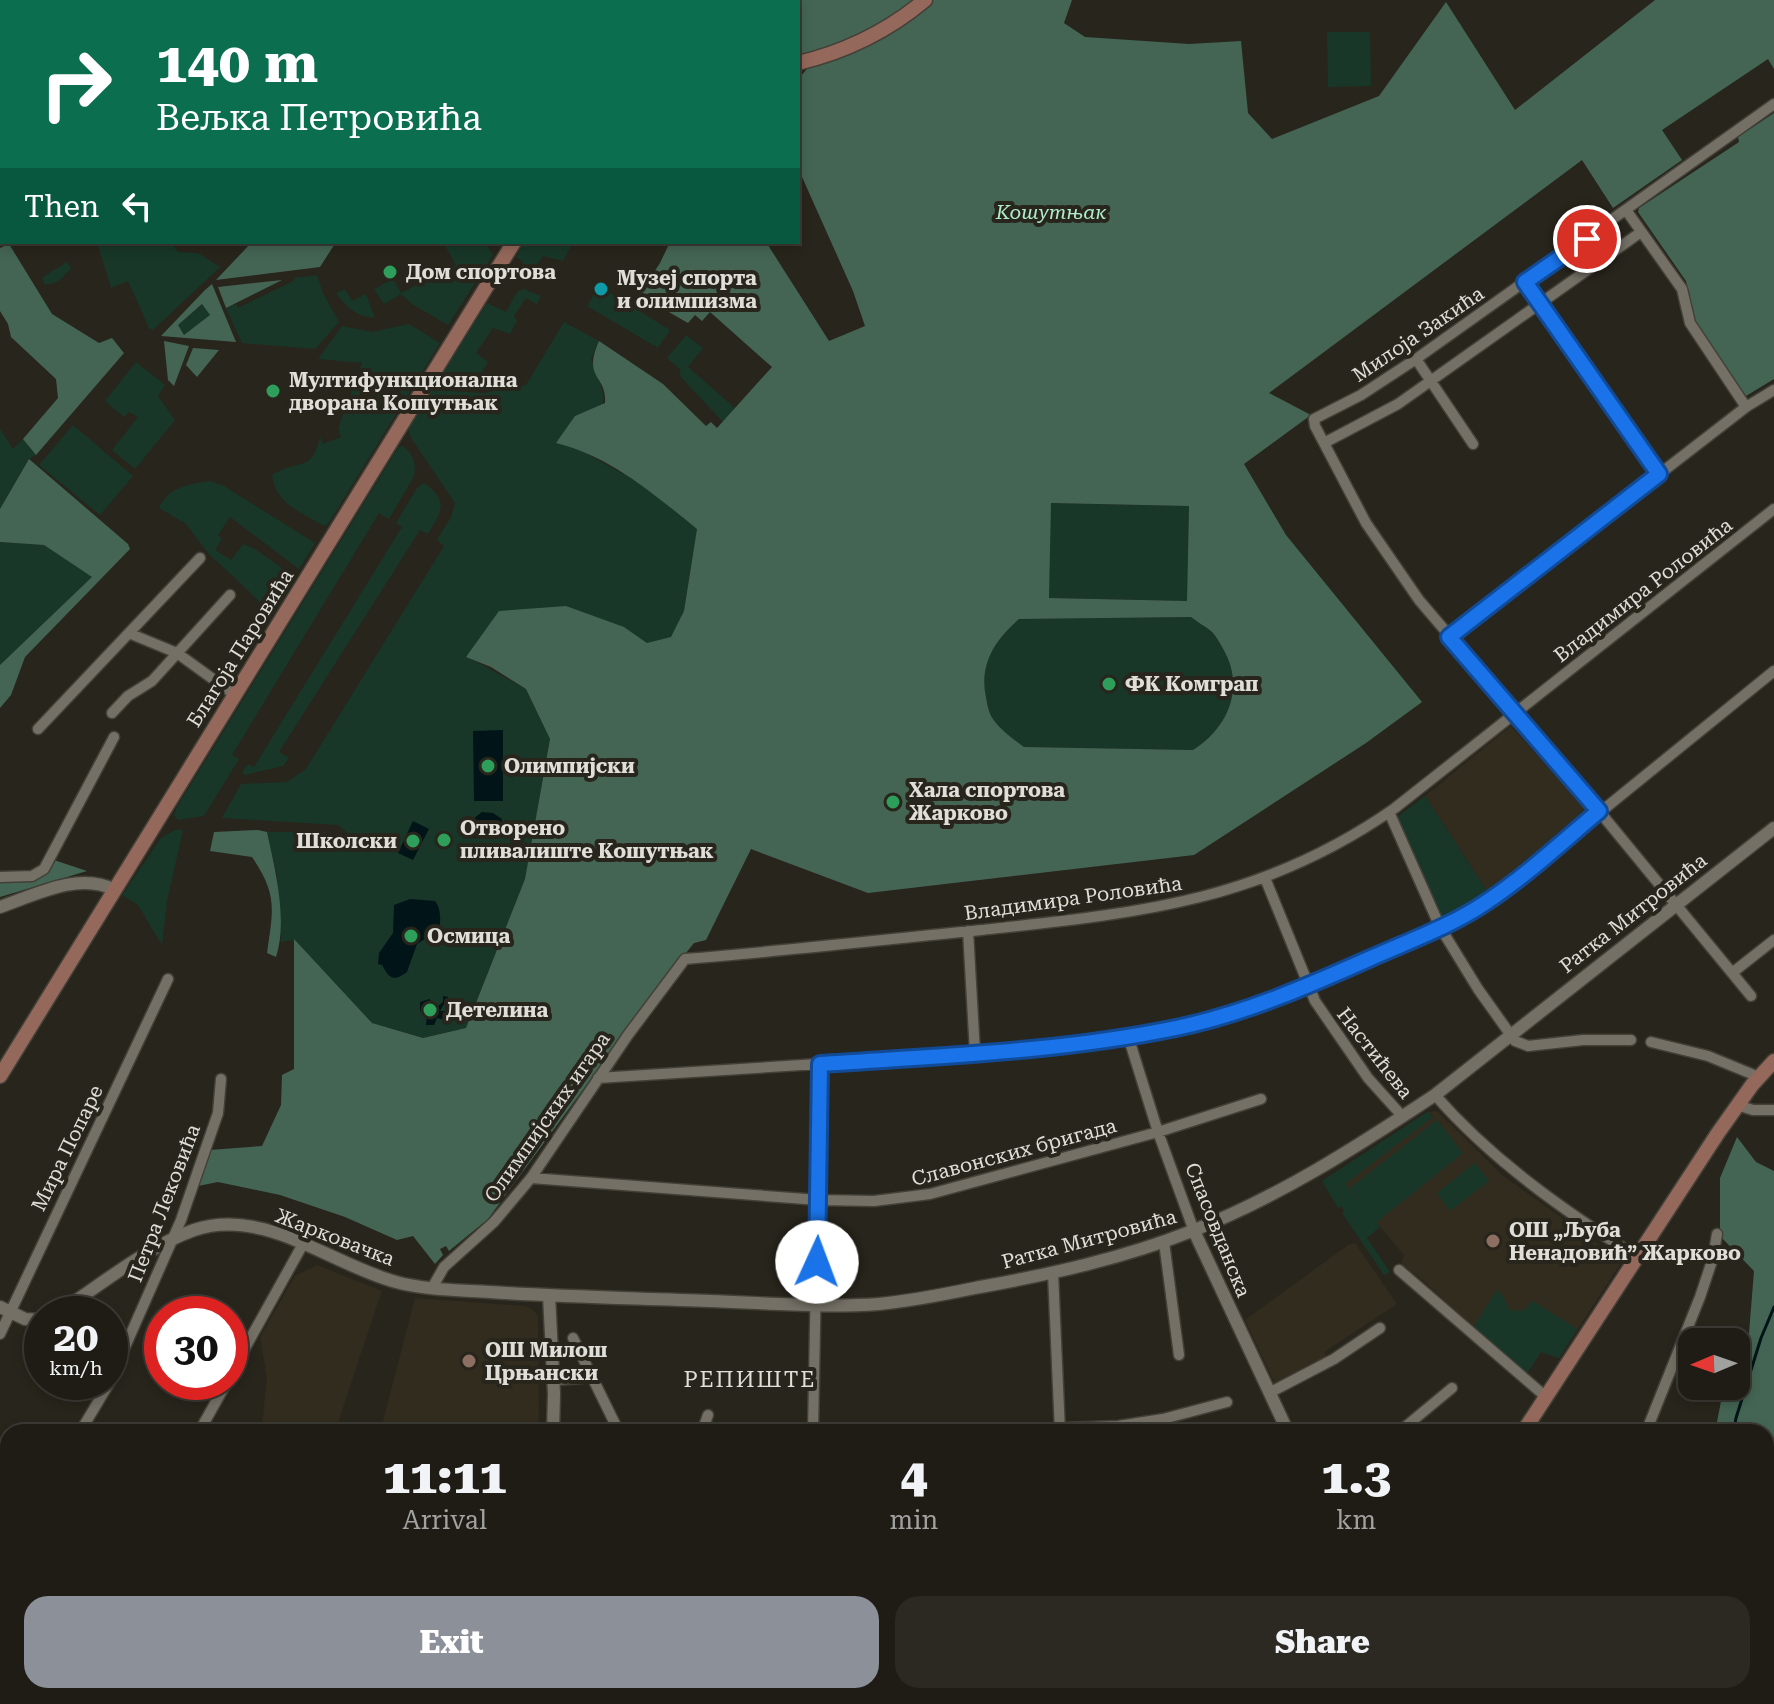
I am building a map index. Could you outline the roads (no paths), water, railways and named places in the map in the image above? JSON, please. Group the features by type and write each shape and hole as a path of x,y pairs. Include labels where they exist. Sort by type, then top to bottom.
{"main road":[{"path":"800,62 866,39 925,0"},
{"name":"Благоја Паровића","path":"0,1076 513,244"},
{"path":"1528,1424 1737,1105 1774,1061"}],"street":[{"name":"Милоја Закића","path":"1324,443 1314,419 1361,395 1416,359 1774,104"},
{"path":"1626,210 1682,289 1692,327 1746,407"},
{"path":"1641,232 1398,404 1324,443 1381,547 1449,637 1599,811 1751,996"},
{"path":"1525,282 1659,474"},
{"path":"1416,359 1473,444"},
{"path":"1449,637 1746,407 1774,390"},
{"name":"Владимира Роловића","path":"685,959 1147,910 1196,900 1265,878 1338,843 1389,812 1774,509"},
{"path":"38,729 200,558"},
{"name":"Благоја Паровића","path":"112,713 128,696 152,681 230,595"},
{"path":"131,634 177,653 235,695"},
{"path":"598,1078 1048,1048 1128,1036 1219,1017 1307,987 1440,927 1494,897 1774,671"},
{"path":"0,877 32,876 44,869 76,803 114,737"},
{"path":"1389,812 1440,927 1518,1043 1528,1046 1583,1040 1631,1040"},
{"name":"Ратка Митровића","path":"432,1288 816,1306 900,1302 1053,1273 1164,1242 1194,1231 1307,1176 1403,1117 1774,828"},
{"name":"Настићева","path":"1265,878 1307,987 1342,1044 1403,1117"},
{"path":"0,907 71,884 95,883 115,890"},
{"path":"968,931 975,1053"},
{"path":"1732,973 1774,940"},
{"name":"Олимпијских игара","path":"432,1288 444,1267 494,1222 531,1178 598,1078 685,959"},
{"name":"Мира Попаре","path":"0,1334 5,1310 168,979"},
{"name":"Спасовданска","path":"1128,1036 1194,1231 1284,1424"},
{"path":"1651,1042 1708,1056 1759,1077"},
{"path":"813,1424 820,1064"},
{"name":"Петра Лековића","path":"128,1341 173,1240 218,1113 221,1079"},
{"name":"Настићева","path":"1435,1095 1499,1159 1636,1256"},
{"name":"Славонских бригада","path":"531,1178 819,1200 916,1198 1158,1132 1261,1099"},
{"path":"1737,1105 1753,1110 1774,1110"},
{"name":"Жарковачка","path":"84,1296 173,1240 198,1229 230,1225 271,1232 392,1281 432,1288"},
{"path":"1649,1424 1709,1270 1717,1234"},
{"path":"1164,1242 1179,1355"},
{"path":"248,1343 303,1244"},
{"path":"1399,1270 1546,1397"},
{"path":"1053,1273 1060,1424"},
{"path":"549,1295 553,1424"},
{"path":"5,1310 24,1319"},
{"path":"1269,1393 1334,1359 1380,1328"},
{"path":"573,1338 615,1424"},
{"path":"554,1380 582,1378 591,1374"},
{"path":"1409,1424 1452,1388"},
{"name":"Петра Лековића","path":"85,1424 99,1400"},
{"path":"203,1424 217,1400"},
{"path":"1128,1424 1227,1402"},
{"path":"705,1424 708,1415"}],"waterway":[{"path":"1735,1424 1761,1338 1774,1307"}],"place":[{"name":"Дом спортова","path":"390,272"},
{"name":"Музеј спорта и олимпизма","path":"601,289"},
{"name":"Мултифункционална дворана Кошутњак","path":"273,391"},
{"name":"ФК Комграп","path":"1109,684"},
{"name":"Олимпијски","path":"488,766"},
{"name":"Хала спортова Жарково","path":"893,802"},
{"name":"Отворено пливалиште Кошутњак","path":"444,840"},
{"name":"Школски","path":"413,841"},
{"name":"Осмица","path":"411,936"},
{"name":"Детелина","path":"430,1010"},
{"name":"ОШ „Љуба Ненадовић” Жарково","path":"1493,1241"},
{"name":"ОШ Милош Црњански","path":"469,1361"}],"district":[{"name":"РЕПИШТЕ","path":"750,1379"}],"park label":[{"name":"Кошутњак","path":"1051,212"}]}
